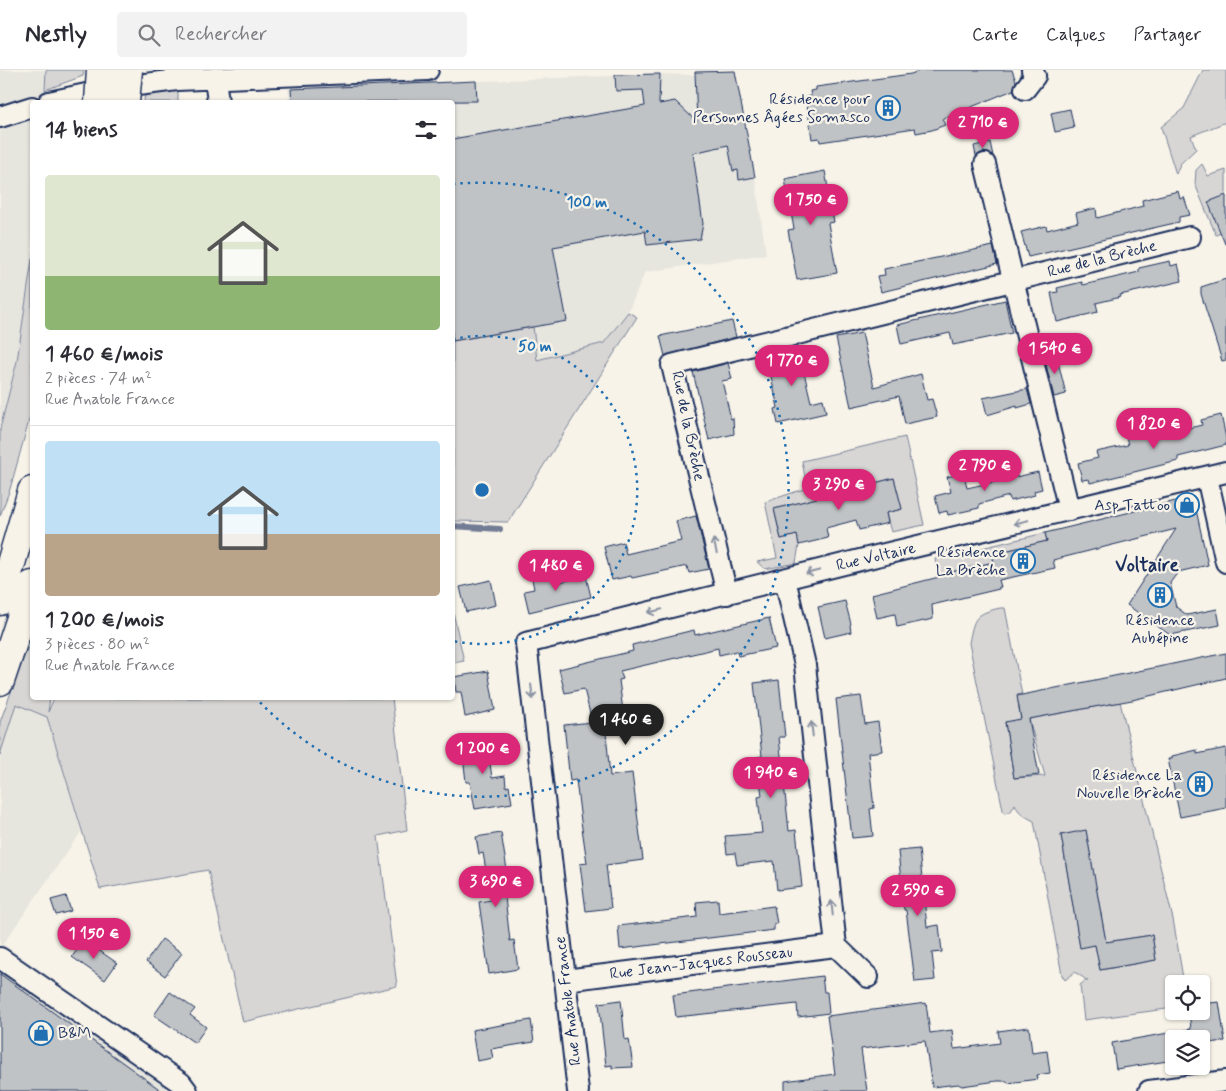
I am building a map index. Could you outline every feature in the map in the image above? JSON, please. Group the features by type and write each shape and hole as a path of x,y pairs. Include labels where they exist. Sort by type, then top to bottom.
{"highway":[{"path":"99,100 102,70"},
{"path":"125,100 128,70"},
{"path":"0,600 30,498"},
{"path":"0,681 30,591"}],"street":[{"path":"57,100 130,85 215,78 428,70"},
{"path":"1025,89 1035,76 1032,70"},
{"path":"215,78 218,100"},
{"path":"0,117 30,108"},
{"path":"985,164 1069,510"},
{"name":"Rue de la Brèche","path":"726,594 672,365 1190,237"},
{"path":"1217,475 1226,562"},
{"name":"Rue Voltaire","path":"526,643 1217,475"},
{"path":"0,557 30,485"},
{"path":"785,580 805,665 836,946 868,978"},
{"name":"Rue Anatole France","path":"526,643 578,1091"},
{"name":"Rue Jean-Jacques Rousseau","path":"565,980 836,946"},
{"path":"0,958 181,1083 186,1091"},
{"path":"1149,1091 1226,1081"}],"shaded area":[{"path":"0,70 46,70 44,100 30,100 30,273 17,361 0,429"},
{"path":"46,70 84,70 83,76 45,90"},
{"path":"1203,70 1226,70 1226,122 1191,136 1196,149 1180,164 1176,174 1161,127 1184,108"},
{"path":"735,71 755,177 766,254 645,272 628,312 604,343 537,360 455,341 455,100 290,100 288,89 659,74 695,75 695,72"},
{"path":"178,86 178,100 144,100 145,90"},
{"path":"1202,164 1208,176 1226,170 1226,195 1221,233 1216,235 1195,184 1196,170"},
{"path":"30,273 30,417 10,489 0,516 0,429 17,361"},
{"path":"628,312 637,317 508,522 455,521 455,341 533,327 537,360 604,343"},
{"path":"905,437 924,525 891,532 886,513 902,509 894,478 774,509 781,539 797,535 799,545 796,563 765,569 757,562 777,558 765,502 807,488 802,461"},
{"path":"1045,533 1047,541 992,554 994,562 938,575 935,559"},
{"path":"1005,608 1022,695 1017,694 1021,721 1005,722 1014,778 1045,776 1029,719 1120,702 1173,919 1182,975 1165,975 1165,1009 1084,1020 1080,985 1088,981 1075,972 1065,980 1062,975 1034,821 1020,812 1015,804 1011,811 1005,813 1003,810 969,643 974,623 985,612","holes":["1086,831 1106,942 1152,935 1156,960 1100,970 1095,945 1080,947 1061,835"]},
{"path":"455,621 464,661 455,662"},
{"path":"30,640 30,700 50,700 48,712 53,700 392,700 407,830 378,836 397,986 243,1022 208,870 100,889 47,717 16,704 0,755 0,722"},
{"path":"16,704 47,716 81,832 3,944 194,1079 197,1091 0,1091 0,742"}],"building":[{"name":"Résidence pour Personnes Âgées Somasco","path":"921,70 1012,70 1016,81 1013,90 942,119 945,125 932,130 916,133 915,128 820,142 819,138 812,139 806,97 811,96 810,91 816,90 816,87 911,74"},
{"path":"735,71 755,177 739,180 738,170 733,171 728,145 693,153 703,224 700,239 647,245 645,231 553,247 567,321 455,340 455,138 645,106 643,90 616,91 615,75 660,74 659,104 675,101 697,122 695,72"},
{"path":"476,81 477,101 292,100 291,89"},
{"path":"1070,109 1074,128 1055,132 1051,113"},
{"path":"990,142 993,156 983,152 976,156 974,146"},
{"path":"825,171 834,222 828,223 837,273 797,280 788,230 794,229 785,179"},
{"path":"1178,191 1180,199 1184,197 1190,215 1179,217 1179,222 1028,257 1021,232 1046,226 1047,230 1078,222 1076,213 1096,208 1097,218 1143,206 1142,200"},
{"path":"1226,195 1226,244 1225,244 1208,202"},
{"path":"993,246 997,264 881,292 877,276 885,275 884,269"},
{"path":"1170,261 1171,266 1178,264 1182,281 1120,295 1121,297 1096,303 1098,312 1057,322 1051,293 1058,292 1057,288 1082,282 1083,285 1139,272 1139,268"},
{"path":"1226,279 1226,360 1222,361 1201,294 1201,287"},
{"path":"1005,300 1012,333 953,345 950,333 901,344 897,325"},
{"path":"732,321 736,337 665,356 660,336"},
{"path":"862,333 874,387 921,374 927,400 932,399 937,417 905,424 899,396 851,407 836,338"},
{"path":"798,347 811,402 823,399 826,413 778,424 775,409 778,408 766,354"},
{"path":"1056,354 1066,394 1054,397 1044,356"},
{"path":"728,363 732,379 722,381 731,419 733,418 734,434 709,440 693,372"},
{"path":"1027,389 1031,404 987,415 983,398"},
{"path":"1221,415 1226,445 1178,457 1178,461 1090,483 1089,479 1082,480 1078,463 1098,458 1096,452 1128,445 1126,436 1157,428 1159,435 1202,425 1201,420"},
{"path":"1038,472 1042,489 1034,491 1035,495 1010,501 1009,496 979,504 979,508 948,515 947,511 939,513 935,496 951,492 947,477 964,473 967,488"},
{"path":"894,478 902,509 886,513 888,523 859,530 856,520 826,528 828,538 799,545 797,535 781,539 774,509"},
{"path":"1188,498 1193,502 1194,500 1208,565 1178,572 1170,583 1176,607 1187,615 1217,609 1220,625 1170,635 1127,605 1176,529 1053,560 1055,568 999,580 1001,587 999,589 932,605 933,619 897,627 895,614 877,618 872,594 939,577 938,575 994,562 992,554 1047,541 1045,533"},
{"path":"696,516 709,569 689,573 687,566 632,578 631,576 612,580 604,547 623,542 626,554 681,541 676,521"},
{"path":"553,574 556,583 586,576 591,597 529,612 524,591 534,589 532,579"},
{"path":"491,580 496,605 466,612 460,587"},
{"path":"845,601 851,624 851,632 825,638 818,607"},
{"path":"769,618 776,648 738,656 737,651 719,655 718,648 620,671 623,679 619,680 624,719 605,721 610,776 632,773 643,860 606,865 611,908 586,911 580,864 587,863 576,780 570,781 564,725 592,722 584,689 565,693 559,669 633,651 632,645 694,630 695,635"},
{"path":"1226,653 1226,678 1132,700 1029,719 1039,775 1014,778 1005,722 1021,719 1017,696"},
{"path":"488,671 495,710 465,717 461,692 456,692 455,677"},
{"path":"779,680 785,737 779,737 789,831 796,830 802,887 777,890 774,861 737,865 735,853 727,854 725,836 762,833 758,797 762,796 757,757 762,756 754,683"},
{"path":"861,696 865,724 878,722 882,751 868,753 874,808 870,809 873,836 852,838 836,699"},
{"path":"486,734 492,778 505,776 506,787 509,786 512,803 475,809 470,782 466,782 462,747 469,745 468,736"},
{"name":"Résidence La Nouvelle Brèche","path":"1226,748 1226,808 1180,817 1168,759 1172,759 1172,756 1197,750 1197,754"},
{"path":"1086,830 1106,942 1152,935 1156,960 1100,970 1095,945 1080,948 1061,835"},
{"path":"501,833 507,870 502,871 510,941 514,940 518,969 489,974 479,902 491,900 483,853 479,854 476,837"},
{"path":"919,849 927,927 939,925 942,952 932,953 935,980 915,982 906,910 904,910 898,851"},
{"path":"66,896 71,911 56,915 51,900"},
{"path":"718,900 719,913 774,906 777,924 774,924 774,930 620,949 618,926 697,917 696,902"},
{"path":"162,939 182,953 165,976 146,962"},
{"path":"84,940 117,963 105,980 72,957"},
{"name":"B&M","path":"0,974 162,1091 0,1091"},
{"path":"822,976 824,992 827,992 829,1013 798,1017 797,1004 676,1017 673,995"},
{"path":"170,992 195,1009 190,1015 206,1027 195,1043 154,1015"},
{"path":"621,1000 625,1040 629,1039 633,1067 612,1068 612,1065 606,1066 599,1003"},
{"path":"1219,1002 1225,1041 1210,1043 1210,1030 1185,1030 1191,1029 1190,1020 1210,1020 1210,1003"},
{"path":"926,1003 930,1033 952,1030 954,1049 1000,1043 998,1031 1029,1027 1032,1053 1047,1051 1050,1073 1037,1075 1038,1079 1008,1083 1007,1081 997,1081 962,1086 958,1084 932,1087 925,1041 861,1049 867,1091 785,1091 785,1081 835,1074 827,1016"},
{"path":"531,1020 534,1042 491,1049 493,1058 477,1061 472,1030"},
{"path":"1165,1034 1165,1061 1116,1069 1112,1043"}],"waterway":[{"path":"455,526 500,529"}],"place":[{"name":"Résidence pour Personnes Âgées Somasco","path":"888,108"},
{"name":"Asp Tattoo","path":"1187,505"},
{"name":"Résidence La Brèche","path":"1023,561"},
{"name":"Résidence Aubépine","path":"1160,595"},
{"name":"Résidence La Nouvelle Brèche","path":"1200,784"},
{"name":"B&M","path":"41,1033"}],"district":[{"name":"Voltaire","path":"1147,565"}]}
